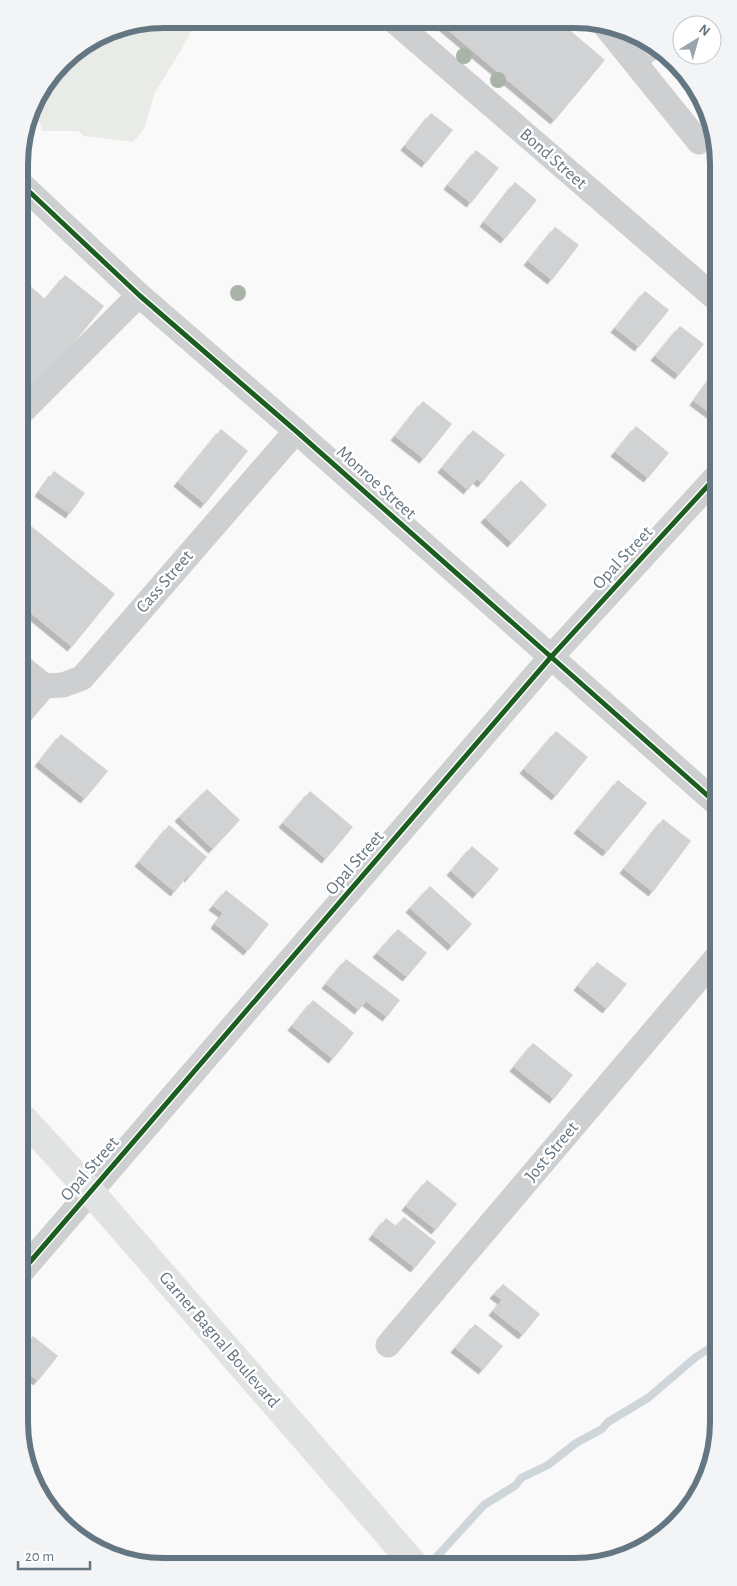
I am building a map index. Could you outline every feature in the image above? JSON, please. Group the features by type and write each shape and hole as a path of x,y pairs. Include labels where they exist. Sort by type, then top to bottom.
{"highway":[{"name":"Garner Bagnal Boulevard","path":"28,1124 90,1191 409,1558"}],"street":[{"name":"Bond Street","path":"402,28 710,293"},
{"path":"612,34 708,143"},
{"name":"Monroe Street","path":"28,190 139,295 296,431 710,797"},
{"path":"28,406 139,295"},
{"name":"Cass Street","path":"44,686 63,684 82,678 296,431"},
{"name":"Opal Street","path":"28,1264 551,657 710,484"},
{"path":"28,673 44,686 28,705"},
{"name":"Jost Street","path":"388,1345 709,966"}],"shaded area":[{"path":"192,28 154,94 144,129 133,142 84,136 79,131 43,131 37,115 46,96 67,67 81,56 104,42 137,30"}],"building":[{"path":"446,28 567,28 605,60 555,120"},
{"path":"636,43 657,57 651,62"},
{"path":"431,113 453,130 426,163 405,146"},
{"path":"476,150 499,168 471,203 448,185"},
{"path":"515,182 537,200 505,239 484,222"},
{"path":"555,227 579,245 552,280 528,261"},
{"path":"65,275 104,306 32,394 28,391 28,284 45,299"},
{"path":"645,291 669,310 639,347 615,328"},
{"path":"680,326 704,344 679,375 655,356"},
{"path":"710,379 710,413 694,401"},
{"path":"423,401 452,424 424,459 395,436"},
{"path":"636,426 669,453 648,478 615,452"},
{"path":"221,429 248,451 205,504 178,482"},
{"path":"473,430 505,455 482,483 477,479 468,490 442,468"},
{"path":"54,471 85,493 70,514 39,492"},
{"path":"521,480 547,505 512,543 485,518"},
{"path":"28,523 115,594 72,647 28,611"},
{"path":"556,731 588,757 556,796 524,769"},
{"path":"61,734 108,771 85,799 39,762"},
{"path":"618,780 647,803 607,852 578,829"},
{"path":"207,789 240,820 213,849 179,817"},
{"path":"310,791 353,827 326,859 283,823"},
{"path":"663,819 691,841 653,892 624,869"},
{"path":"169,825 207,857 189,878 187,876 175,892 139,862"},
{"path":"472,846 499,869 477,894 451,871"},
{"path":"430,886 472,924 452,946 410,908"},
{"path":"226,890 269,924 248,951 215,924 223,913 213,906"},
{"path":"398,929 427,953 407,977 377,953"},
{"path":"346,959 400,1000 387,1017 366,1001 359,1010 326,984"},
{"path":"597,962 627,984 607,1009 578,986"},
{"path":"313,1000 354,1033 333,1059 292,1026"},
{"path":"533,1043 573,1075 554,1099 514,1067"},
{"path":"427,1180 457,1204 436,1230 406,1206"},
{"path":"404,1217 436,1242 415,1268 373,1235 386,1218 396,1226"},
{"path":"503,1284 540,1314 523,1335 493,1311 502,1300 494,1294"},
{"path":"475,1324 503,1346 483,1370 455,1348"},
{"path":"33,1336 58,1356 38,1381 28,1373 28,1342"}],"waterway":[{"path":"436,1558 484,1505 516,1485 521,1478 548,1465 576,1443 602,1429 608,1422 648,1398 696,1357 709,1349"}],"cycle path":[{"path":"28,190 139,295 296,431 710,797"},
{"path":"28,1264 551,657 710,484"}]}
